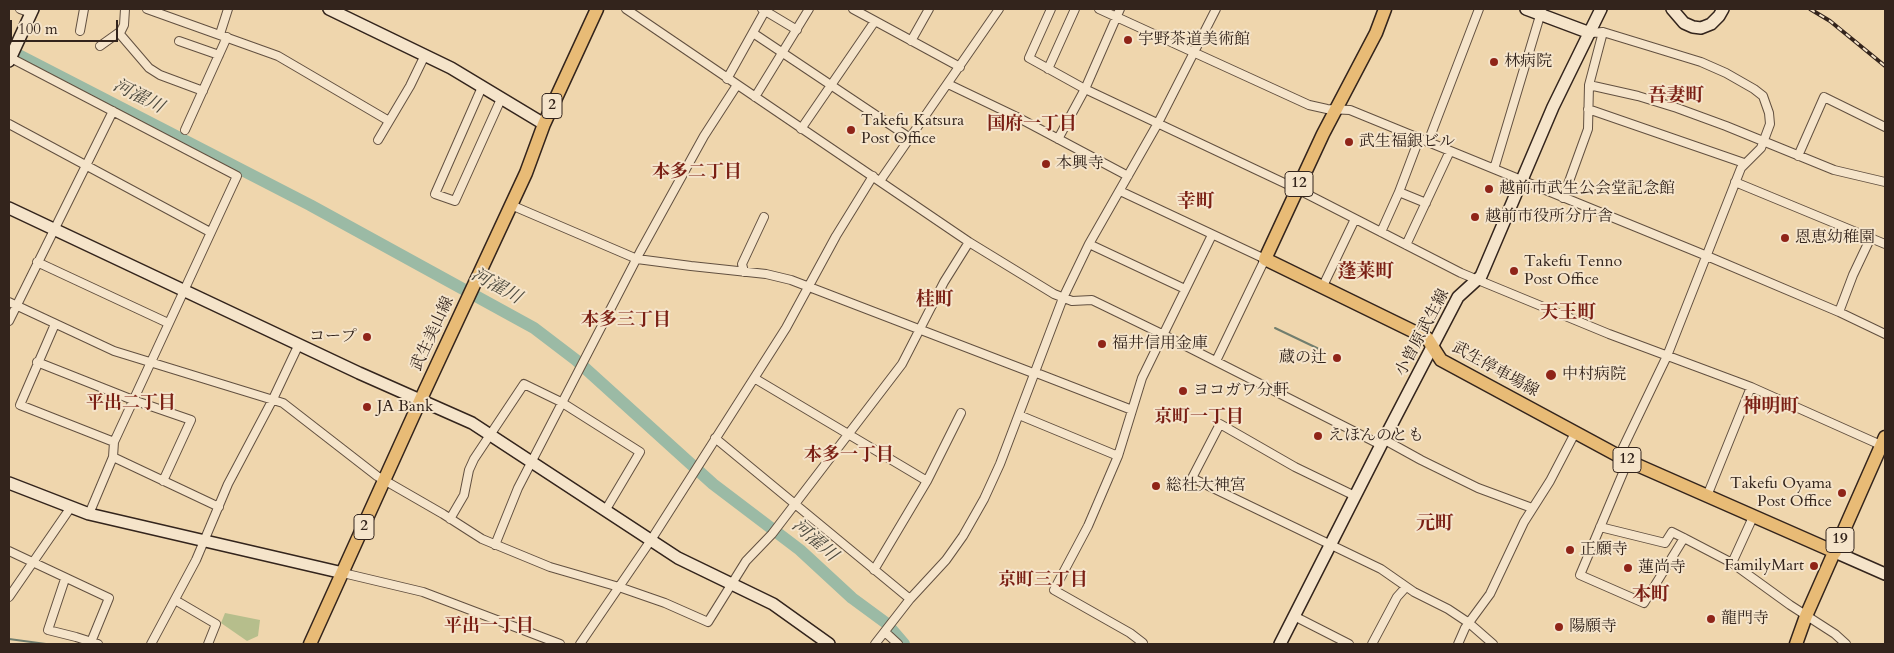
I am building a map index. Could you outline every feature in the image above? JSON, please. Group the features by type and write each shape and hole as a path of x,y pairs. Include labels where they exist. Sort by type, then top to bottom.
{"main road":[{"name":"武生美山線","path":"310,644 535,152 544,124 597,9"},
{"name":"12","path":"1265,259 1336,109 1376,33 1384,9"},
{"name":"武生停車場線","path":"1265,259 1427,338 1441,360 1624,459 1835,552"},
{"name":"19","path":"1796,644 1806,616 1884,443"}],"street":[{"path":"20,9 32,11 10,57 237,176 114,442 112,458 89,514"},
{"path":"80,31 84,9"},
{"path":"100,46 119,33 124,25 125,9"},
{"path":"147,9 278,56 388,121"},
{"path":"185,130 219,55 228,9"},
{"path":"329,9 451,68 544,124"},
{"path":"626,9 969,242 1063,298 1072,301 1092,300 1478,488 1532,508"},
{"path":"728,79 764,9 797,30"},
{"path":"755,97 810,9"},
{"path":"853,9 960,66"},
{"path":"911,41 929,9"},
{"path":"580,644 651,540 754,378 796,311 836,236 877,178 910,138 999,9"},
{"path":"1051,9 1030,58 1085,89 1297,189 1462,274 1667,356 1751,387 1884,443"},
{"path":"1048,68 1075,9"},
{"path":"1099,9 1118,12 1194,52 1309,105 1320,108 1346,109 1707,256 1839,312 1885,334"},
{"path":"875,644 910,599 946,560 966,530 993,482 1063,298 1089,244 1158,123 1216,9"},
{"path":"1428,142 1479,9"},
{"path":"1526,9 1541,11 1590,33 1604,32 1701,62 1726,73 1754,89 1762,96 1769,113 1770,124 1757,153 1750,161 1744,163 1588,109"},
{"name":"小曽原武生線","path":"1280,644 1354,496 1458,297 1481,276 1553,107 1601,9"},
{"path":"1672,9 1684,23 1700,28 1711,24 1723,9"},
{"path":"1494,169 1541,11"},
{"path":"1058,139 1085,89 1118,12"},
{"path":"802,129 875,21"},
{"path":"1563,198 1588,129 1589,85 1604,32"},
{"path":"119,33 149,68 160,75 203,91"},
{"path":"753,33 832,84 910,138"},
{"path":"179,42 219,55"},
{"path":"378,140 413,81 425,56"},
{"path":"948,84 1128,176"},
{"path":"494,545 511,502 561,402 704,136 738,85"},
{"path":"1589,85 1638,96 1677,108 1834,170 1885,182"},
{"path":"482,87 435,194 455,201 501,99"},
{"path":"1798,156 1824,97 1885,128"},
{"path":"9,321 13,304 37,262 113,111"},
{"path":"9,124 210,232"},
{"path":"1381,232 1399,192 1419,139"},
{"path":"1406,245 1450,151"},
{"path":"1684,538 1644,603 1580,575 1600,527 1624,459 1744,163"},
{"path":"1735,182 1885,244"},
{"path":"1120,191 1265,259 1216,361"},
{"path":"1399,192 1426,203"},
{"path":"511,205 637,259 766,274 808,286 1132,410"},
{"path":"9,208 420,401 472,423 678,558 774,604 829,644"},
{"path":"744,272 742,264 764,217"},
{"path":"1322,288 1355,219"},
{"path":"1142,644 1130,634 1054,590 1088,526 1118,456 1142,378 1212,235"},
{"path":"1839,312 1853,275 1871,237"},
{"path":"13,304 106,348 287,405 384,481 482,539 550,567 619,587 665,603 708,622 746,561 772,534 902,364 944,282 969,242"},
{"path":"1089,244 1185,289"},
{"path":"37,262 168,323"},
{"path":"55,324 20,405 114,442"},
{"path":"151,644 205,540 234,472 273,400 299,344"},
{"path":"37,362 133,400 191,420 164,481"},
{"path":"754,378 927,481"},
{"path":"450,519 464,495 469,470 524,384 561,402 640,452 606,511"},
{"path":"1707,496 1751,387"},
{"path":"874,570 927,481 961,414"},
{"path":"1019,415 1118,456"},
{"path":"1354,496 1295,467 1220,424 1192,478 1381,569 1406,587 1448,609 1493,644"},
{"path":"1458,644 1468,623 1490,594 1532,508 1550,481 1575,433"},
{"path":"715,438 910,599"},
{"path":"112,458 219,507"},
{"path":"9,483 89,514 423,592 560,644"},
{"path":"9,597 71,507"},
{"path":"1732,563 1753,516"},
{"path":"1600,527 1665,543 1672,532 1732,563 1806,616 1835,634 1846,644"},
{"path":"9,551 109,598 95,643 48,630 65,578"},
{"path":"1835,552 1885,574"},
{"path":"1372,644 1397,597 1406,587"},
{"path":"175,600 216,624 208,644"},
{"path":"1294,616 1349,644"},
{"path":"885,632 898,644"}],"green space":[{"path":"225,613 260,620 258,636 247,641 221,623"}],"waterway":[{"name":"河濯川","path":"9,50 310,205 534,328 576,360 713,484 800,550 852,598 886,623 904,644"},
{"path":"1275,328 1319,349"},
{"path":"9,639 46,644"}],"railway":[{"path":"1810,9 1830,21 1885,66"}],"place":[{"name":"宇野茶道美術館","path":"1128,40"},
{"name":"林病院","path":"1494,62"},
{"name":"Takefu Katsura Post Office","path":"851,130"},
{"name":"武生福銀ビル","path":"1349,142"},
{"name":"本興寺","path":"1046,164"},
{"name":"越前市武生公会堂記念館","path":"1489,189"},
{"name":"越前市役所分庁舎","path":"1475,217"},
{"name":"恩恵幼稚園","path":"1785,238"},
{"name":"Takefu Tenno Post Office","path":"1514,271"},
{"name":"コープ","path":"367,337"},
{"name":"福井信用金庫","path":"1102,344"},
{"name":"蔵の辻","path":"1337,358"},
{"name":"中村病院","path":"1551,375"},
{"name":"ヨコガワ分軒","path":"1183,391"},
{"name":"JA Bank","path":"367,407"},
{"name":"えほんのとも","path":"1318,436"},
{"name":"総社大神宮","path":"1156,486"},
{"name":"Takefu Oyama Post Office","path":"1842,493"},
{"name":"正願寺","path":"1570,550"},
{"name":"FamilyMart","path":"1814,566"},
{"name":"蓮尚寺","path":"1628,568"},
{"name":"龍門寺","path":"1711,619"},
{"name":"陽願寺","path":"1559,627"}],"district":[{"name":"吾妻町","path":"1676,97"},
{"name":"国府一丁目","path":"1032,125"},
{"name":"本多二丁目","path":"697,173"},
{"name":"幸町","path":"1196,203"},
{"name":"蓬莱町","path":"1366,273"},
{"name":"桂町","path":"935,301"},
{"name":"天王町","path":"1568,314"},
{"name":"本多三丁目","path":"626,321"},
{"name":"平出二丁目","path":"131,404"},
{"name":"神明町","path":"1771,408"},
{"name":"京町一丁目","path":"1199,418"},
{"name":"本多一丁目","path":"849,456"},
{"name":"元町","path":"1435,525"},
{"name":"京町三丁目","path":"1043,581"},
{"name":"本町","path":"1651,596"},
{"name":"平出一丁目","path":"489,627"}]}
